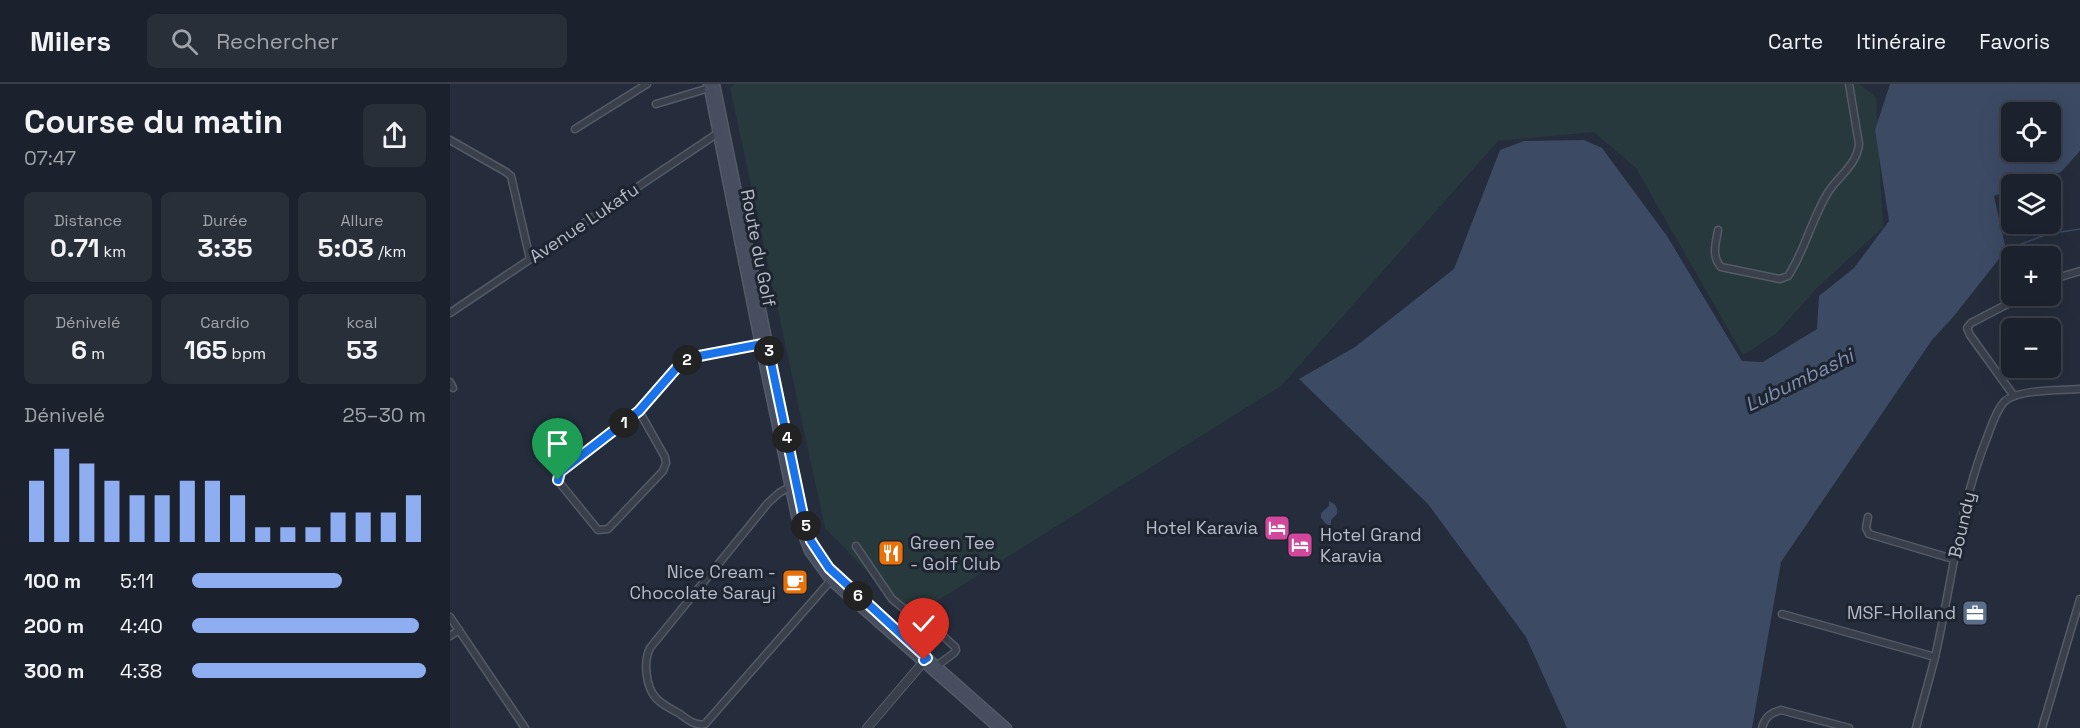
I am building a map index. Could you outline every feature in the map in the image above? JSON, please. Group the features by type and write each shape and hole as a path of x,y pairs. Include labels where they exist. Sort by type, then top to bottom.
{"main road":[{"name":"Route du Golf","path":"711,85 802,537 813,557 833,577 998,728"},
{"path":"934,668 1007,728"}],"street":[{"path":"575,129 647,84"},
{"path":"1718,230 1715,254 1721,267 1780,279 1788,276 1821,205 1855,160 1858,152 1859,144 1849,84"},
{"path":"656,104 711,85"},
{"name":"Avenue Lukafu","path":"450,313 721,131"},
{"path":"450,140 511,176 530,260"},
{"path":"2061,276 2080,270"},
{"path":"2004,306 1971,323 1967,328 2014,396 2080,389"},
{"path":"639,411 665,457 666,465 663,471 608,529 596,529 559,482 557,478 560,472 639,411 680,364 763,344"},
{"name":"Boundy","path":"1916,728 1935,657 1953,559 1982,449 1998,411 2006,401 2014,396"},
{"path":"793,485 768,503 650,648 646,659 652,692 660,701 693,723 705,724 833,577"},
{"path":"1868,517 1866,528 1869,534 1953,559"},
{"path":"856,546 892,599 903,608 919,614 955,647 954,653 934,668"},
{"path":"2042,728 2080,599"},
{"path":"1782,614 1935,657"},
{"path":"450,617 525,728"},
{"path":"450,636 459,630"},
{"path":"867,728 925,660"},
{"path":"1762,728 1766,717 1772,712 1781,710 1824,725 1849,728"}],"shaded area":[{"path":"735,84 1859,84 1876,97 1883,227 1814,291 1777,333 1743,355 1636,168 1594,132 1498,141 1281,386 911,617 825,528 730,88"}],"water":[{"name":"Lubumbashi","path":"1890,84 2080,84 2080,151 2061,172 2055,174 2001,174 2001,193 1994,196 2005,246 2001,246 2001,256 1932,340 1781,562 1752,728 1567,728 1526,637 1428,504 1299,379 1355,347 1454,269 1500,150 1524,141 1584,140 1602,148 1667,236 1742,361 1763,362 1817,329 1819,296 1854,268 1889,221 1875,130"},
{"path":"1329,501 1337,509 1337,514 1331,520 1331,526 1321,518 1321,513 1329,506"}],"waterway":[{"path":"2016,246 2048,234 2080,229"}],"place":[{"name":"Hotel Karavia","path":"1277,528"},
{"name":"Hotel Grand Karavia","path":"1300,545"},
{"name":"Green Tee - Golf Club","path":"891,553"},
{"name":"Nice Cream - Chocolate Sarayi","path":"795,582"},
{"name":"MSF-Holland","path":"1975,613"}],"route":[{"path":"558,480 560,472 639,411 680,364 694,357 767,343 805,525 811,541 835,575 927,658 924,660"}]}
